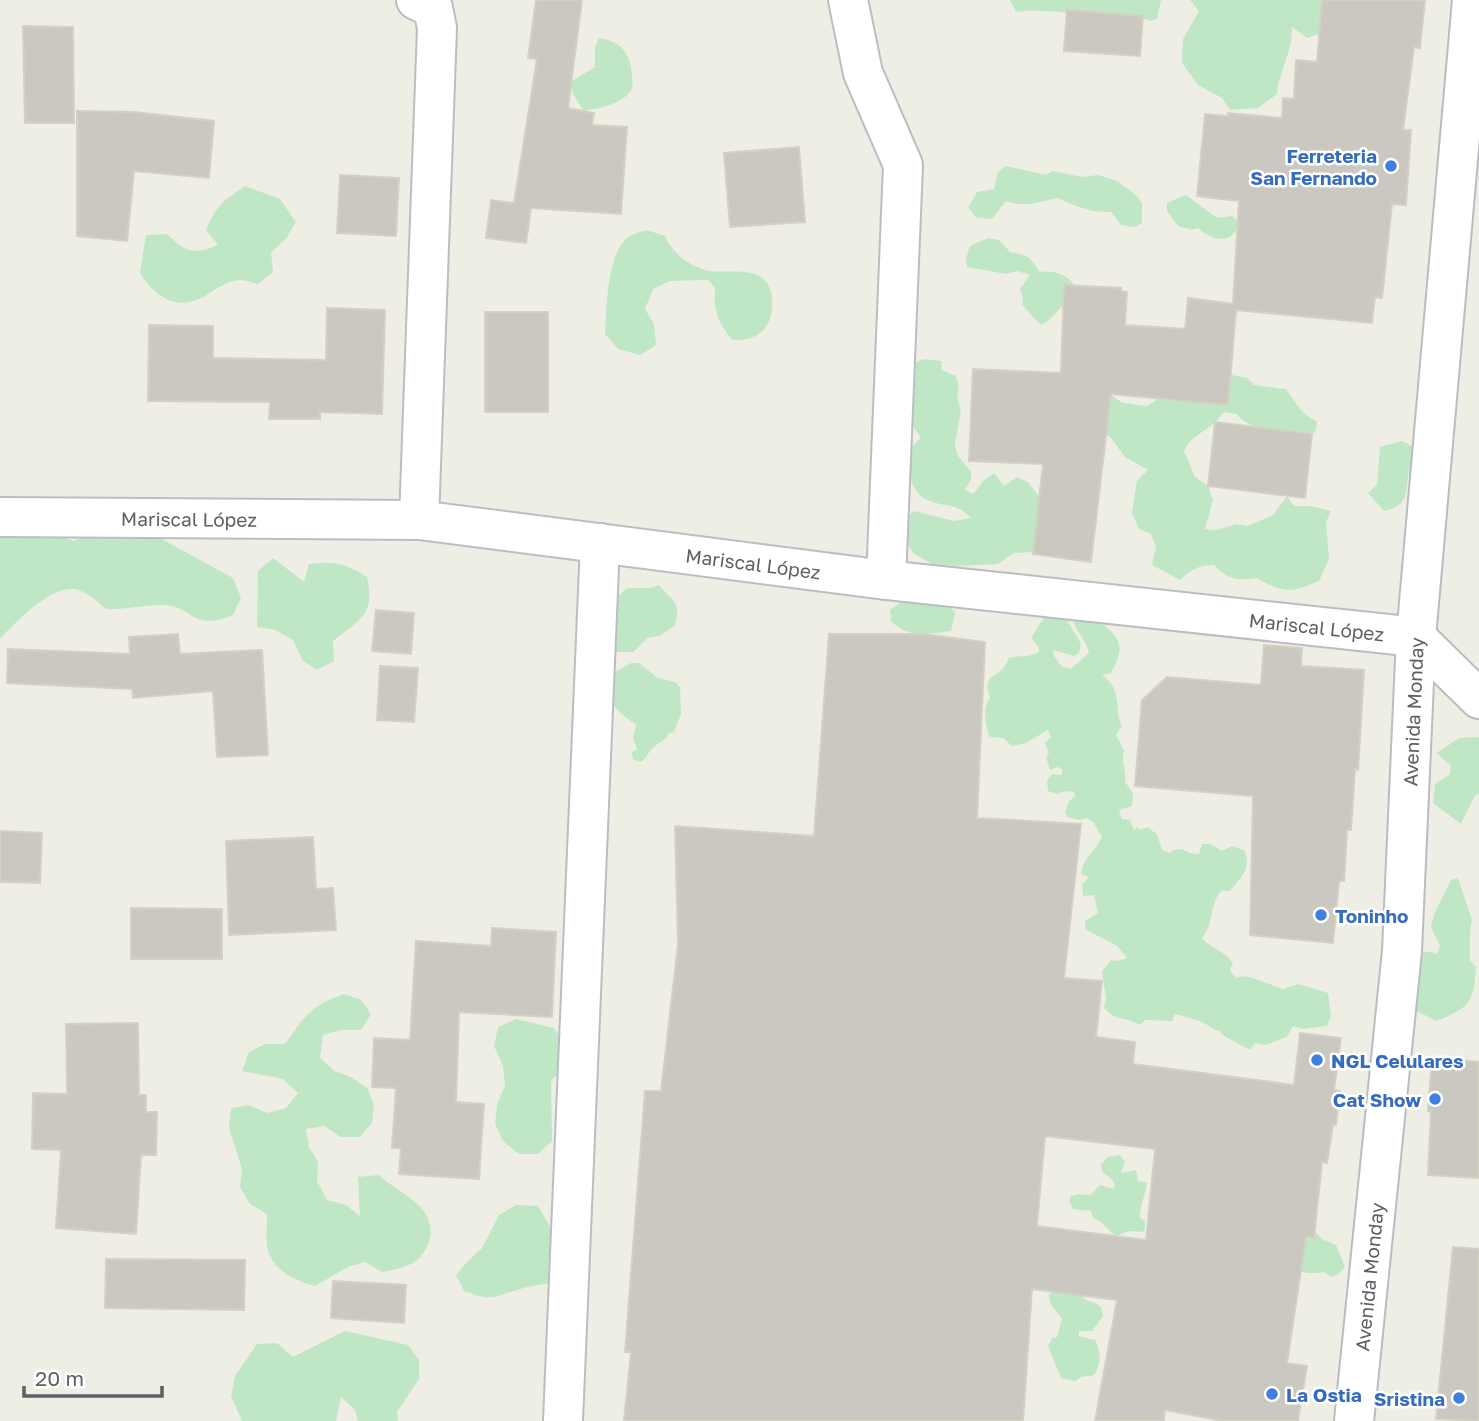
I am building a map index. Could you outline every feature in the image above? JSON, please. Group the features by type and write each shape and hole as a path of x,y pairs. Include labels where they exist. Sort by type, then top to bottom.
{"street":[{"path":"416,0 433,8 437,29 419,520"},
{"path":"848,0 863,73 903,165 886,580"},
{"name":"Avenida Monday","path":"1354,1421 1402,951 1416,637 1474,2"},
{"name":"Mariscal López","path":"0,517 419,520 886,580 1416,637"},
{"path":"563,1421 600,543"},
{"path":"1416,637 1479,699"}],"green space":[{"path":"1010,0 1161,0 1157,19 1150,21 1120,14 1016,12"},
{"path":"1190,0 1326,0 1328,18 1319,34 1307,38 1292,27 1277,94 1258,108 1230,110 1222,98 1198,85 1182,63 1183,39 1199,11"},
{"path":"599,38 613,42 627,55 632,86 626,96 615,103 583,110 573,94 570,82 595,67 595,47"},
{"path":"1006,166 1046,175 1053,171 1082,177 1098,175 1117,181 1142,203 1142,223 1135,227 1121,225 1111,212 1090,210 1058,198 1026,204 1006,201 992,219 977,218 968,208 977,192 994,189 998,172"},
{"path":"245,186 280,199 296,222 286,239 271,252 273,272 258,284 236,280 195,301 176,302 160,295 140,273 146,235 167,234 179,245 196,251 218,245 206,230 209,222 221,204"},
{"path":"1186,195 1217,218 1232,216 1236,219 1238,226 1235,232 1225,239 1220,239 1209,236 1198,228 1192,230 1178,226 1167,211 1167,203"},
{"path":"647,230 665,236 676,253 698,268 745,272 763,278 769,285 772,297 771,317 765,328 750,338 732,340 718,316 715,288 708,280 670,281 653,289 645,309 654,324 656,345 640,355 618,349 605,334 611,270 620,247 627,238"},
{"path":"988,238 999,240 1010,252 1028,258 1040,272 1055,272 1068,278 1075,286 1071,302 1041,325 1022,305 1020,289 1030,275 1017,271 1006,274 967,267 966,258 970,246"},
{"path":"924,359 941,361 942,370 956,376 959,387 957,398 961,411 955,445 958,456 971,472 971,479 965,490 973,494 984,480 994,473 1004,486 1017,477 1028,482 1044,503 1041,538 1033,552 1014,553 998,564 932,564 914,554 902,535 905,518 914,511 954,521 971,518 956,507 923,498 914,487 909,474 906,453 921,438 906,415 913,363"},
{"path":"1220,369 1247,378 1254,385 1286,389 1302,411 1317,421 1315,433 1279,432 1251,425 1237,414 1225,412 1193,439 1184,451 1195,477 1208,486 1213,500 1205,529 1217,530 1236,524 1248,526 1273,515 1287,496 1294,506 1311,506 1331,511 1326,522 1329,559 1319,581 1294,590 1281,589 1257,578 1233,578 1214,565 1195,569 1180,580 1152,565 1156,546 1151,534 1139,529 1132,513 1137,481 1148,470 1125,457 1111,438 1099,429 1106,392 1123,403 1147,406 1158,399 1168,387"},
{"path":"1402,441 1412,446 1416,454 1405,497 1398,505 1384,511 1368,493 1377,485 1380,447"},
{"path":"0,524 37,528 74,541 110,525 156,536 233,578 241,598 233,615 209,621 172,606 106,609 82,591 63,590 43,599 0,638"},
{"path":"273,558 304,582 309,564 318,563 340,564 367,577 367,608 358,621 333,641 334,661 317,670 302,660 293,640 275,630 257,627 258,571"},
{"path":"659,585 676,606 675,625 660,636 647,638 633,652 616,652 611,640 610,603 627,588 650,588"},
{"path":"946,600 955,613 951,631 911,633 891,621 890,610 903,601"},
{"path":"1051,606 1068,611 1067,620 1081,644 1079,653 1074,656 1053,650 1062,667 1071,669 1089,653 1072,617 1095,617 1115,636 1120,648 1111,673 1102,675 1116,693 1122,726 1116,735 1124,751 1125,782 1133,793 1132,806 1119,810 1122,819 1130,820 1134,830 1137,827 1141,830 1147,827 1157,834 1162,850 1170,853 1181,849 1199,854 1202,844 1210,844 1222,851 1232,846 1244,850 1247,862 1244,872 1230,891 1221,891 1217,897 1202,938 1233,963 1230,970 1236,978 1245,976 1283,989 1298,984 1328,993 1331,1016 1327,1026 1302,1029 1293,1026 1287,1037 1265,1045 1255,1043 1250,1050 1194,1019 1175,1014 1172,1021 1146,1020 1139,1025 1112,1015 1104,1007 1106,999 1102,971 1111,960 1127,958 1117,946 1085,929 1085,921 1098,913 1094,895 1083,896 1082,885 1089,877 1081,874 1082,868 1102,837 1093,822 1087,818 1078,820 1068,817 1065,812 1069,801 1075,796 1074,792 1057,794 1048,791 1047,781 1052,774 1061,775 1063,770 1058,767 1050,770 1046,757 1049,753 1045,743 1051,737 1048,730 1026,743 1012,746 1003,738 990,737 986,722 985,712 990,698 987,687 989,679 1003,669 1009,658 1039,652 1038,646 1031,638"},
{"path":"631,663 639,663 658,678 675,682 680,687 681,714 674,732 669,733 641,762 634,760 631,753 637,749 633,738 636,725 620,713 610,699 611,674"},
{"path":"1479,737 1479,794 1475,795 1461,824 1433,803 1435,784 1450,774 1451,766 1437,753 1459,738"},
{"path":"1458,878 1472,920 1470,961 1476,967 1474,989 1463,1008 1436,1021 1419,1012 1408,1012 1402,951 1437,954 1440,946 1431,927 1435,912 1451,880"},
{"path":"344,994 361,1000 371,1014 361,1030 341,1030 323,1035 320,1058 334,1071 351,1077 367,1088 374,1105 372,1123 360,1137 340,1137 325,1126 306,1129 309,1147 318,1162 317,1181 327,1200 346,1205 360,1216 358,1177 378,1175 422,1209 429,1221 430,1234 423,1253 410,1264 382,1272 365,1262 348,1267 315,1286 288,1275 277,1266 269,1254 267,1214 250,1204 240,1187 242,1169 229,1128 231,1108 249,1105 267,1113 286,1108 298,1093 283,1079 242,1071 249,1052 265,1044 285,1044 309,1013 323,1003"},
{"path":"516,1019 554,1028 568,1049 565,1068 551,1080 552,1141 538,1154 519,1154 503,1141 495,1124 497,1104 505,1086 503,1066 494,1046 498,1027"},
{"path":"1120,1155 1125,1162 1121,1173 1136,1170 1138,1181 1147,1183 1140,1218 1145,1221 1145,1229 1143,1232 1128,1231 1117,1236 1093,1218 1091,1211 1073,1209 1069,1201 1071,1196 1090,1195 1100,1185 1114,1189 1111,1178 1102,1172 1101,1164 1108,1157"},
{"path":"516,1205 538,1206 552,1230 565,1265 556,1282 491,1297 464,1291 456,1275 482,1248 499,1215"},
{"path":"1315,1232 1322,1239 1336,1245 1345,1267 1338,1275 1331,1277 1324,1272 1302,1272 1293,1266 1279,1249"},
{"path":"1057,1286 1080,1288 1084,1299 1097,1304 1103,1316 1092,1331 1079,1331 1079,1336 1095,1340 1099,1362 1094,1375 1075,1381 1061,1378 1048,1346 1052,1338 1057,1337 1062,1319 1050,1303 1049,1295"},
{"path":"345,1331 408,1345 419,1360 419,1379 397,1412 398,1421 358,1421 355,1410 341,1397 336,1421 242,1421 231,1396 235,1376 257,1344 277,1343 293,1357"}],"building":[{"path":"536,0 582,0 568,108 594,113 592,125 627,127 621,214 531,208 526,243 486,238 491,200 514,203 537,59 528,58"},
{"path":"1322,0 1425,0 1420,48 1414,47 1403,130 1411,130 1406,205 1392,204 1382,298 1375,297 1372,323 1236,310 1228,405 1111,394 1091,562 1033,554 1043,464 969,461 973,369 1061,373 1064,285 1121,288 1121,291 1127,292 1125,325 1185,329 1188,298 1233,304 1239,201 1197,196 1205,114 1228,116 1228,113 1282,118 1283,98 1294,99 1296,60 1317,62"},
{"path":"1067,10 1143,16 1140,56 1064,51"},
{"path":"23,26 73,27 74,123 25,123"},
{"path":"77,111 134,112 214,121 209,178 134,171 127,241 77,236"},
{"path":"799,147 805,222 730,227 724,153"},
{"path":"340,175 399,178 396,236 337,233"},
{"path":"327,308 385,310 382,414 320,412 320,419 269,419 270,402 148,401 149,325 213,326 213,358 326,360"},
{"path":"485,312 548,312 548,412 485,412"},
{"path":"1215,422 1312,434 1305,498 1208,486"},
{"path":"376,610 414,613 411,654 372,651"},
{"path":"178,634 180,654 262,650 268,755 217,757 213,691 133,698 132,689 7,683 8,649 130,654 129,637"},
{"path":"829,634 923,634 985,642 977,818 1081,824 1064,978 1102,981 1096,1037 1135,1042 1133,1064 1294,1085 1300,1033 1341,1038 1334,1090 1340,1091 1336,1125 1333,1125 1327,1163 1322,1162 1314,1238 1306,1237 1287,1363 1307,1366 1298,1421 1223,1421 1165,1410 1164,1421 1095,1421 1117,1300 1032,1289 1023,1421 624,1421 631,1352 625,1352 645,1091 661,1091 678,944 675,826 814,836","holes":["1045,1136 1155,1149 1146,1240 1037,1226"]},
{"path":"1264,645 1302,648 1301,666 1364,670 1358,770 1355,769 1351,830 1347,830 1344,881 1339,881 1333,943 1250,935 1253,796 1135,786 1142,700 1167,677 1261,685"},
{"path":"380,666 418,668 414,722 377,720"},
{"path":"0,831 42,833 40,883 0,882"},
{"path":"313,837 316,889 333,888 336,930 229,935 226,841"},
{"path":"131,908 222,909 222,959 131,959"},
{"path":"492,928 556,932 552,1017 459,1012 456,1102 484,1104 479,1179 399,1174 401,1148 392,1148 396,1088 372,1087 374,1038 410,1040 416,941 491,946"},
{"path":"138,1023 139,1095 146,1095 146,1112 157,1112 156,1155 141,1155 136,1234 56,1228 61,1150 32,1149 33,1093 67,1094 66,1024"},
{"path":"1432,1057 1479,1062 1479,1178 1428,1175 1431,1112 1428,1111"},
{"path":"1453,1247 1479,1249 1479,1421 1436,1419"},
{"path":"106,1259 245,1260 244,1310 105,1308"},
{"path":"333,1281 406,1285 404,1323 331,1318"}],"place":[{"name":"Ferreteria San Fernando","path":"1391,166"},
{"name":"Toninho","path":"1321,915"},
{"name":"NGL Celulares","path":"1317,1060"},
{"name":"Cat Show","path":"1435,1099"},
{"name":"La Ostia","path":"1272,1394"},
{"name":"Sristina","path":"1459,1398"}]}
